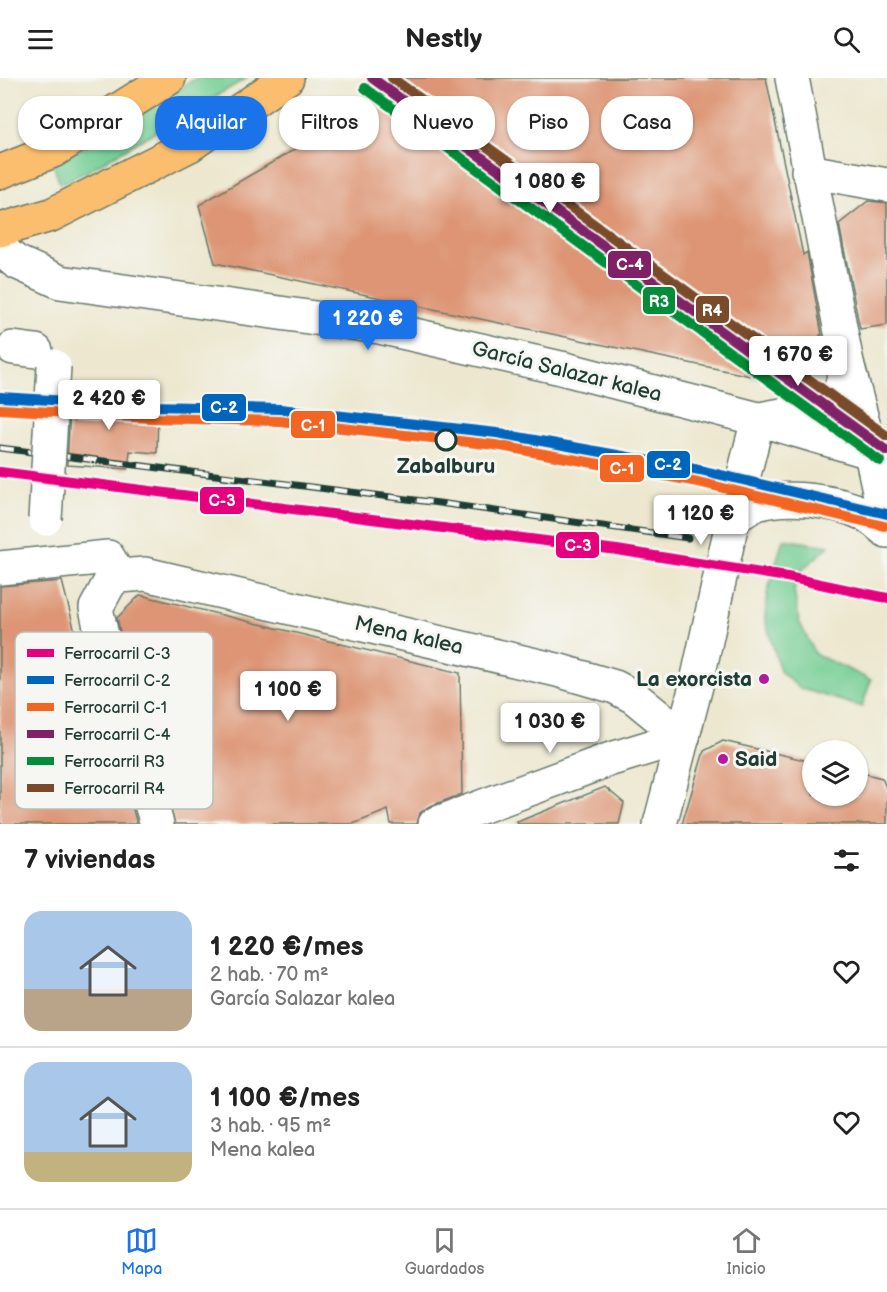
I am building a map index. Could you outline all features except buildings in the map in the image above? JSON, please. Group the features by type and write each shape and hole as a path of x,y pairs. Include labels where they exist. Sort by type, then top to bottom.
{"main road":[{"path":"0,172 52,151 169,78"},
{"path":"0,230 51,215 182,149 281,81"}],"street":[{"path":"792,78 808,171 847,363 879,455 887,530"},
{"path":"808,171 887,185"},
{"name":"García Salazar kalea","path":"0,249 16,262 60,282 379,327 561,368 758,419 879,455"},
{"path":"40,354 45,519 42,564"},
{"path":"660,824 699,675 733,518 758,419 821,408 840,393 847,363"},
{"path":"733,518 756,504 777,500 807,500 842,507 865,515 887,530"},
{"path":"0,568 108,557 115,579 96,608 102,632"},
{"name":"Mena kalea","path":"115,579 145,574 557,670 615,687 634,697 683,737"},
{"path":"435,824 608,760 683,737"},
{"path":"153,809 157,824"}],"green space":[{"path":"196,78 247,78 216,96 168,96"},
{"path":"155,104 155,132 143,139 143,112"},
{"path":"79,150 124,150 60,184 53,164"},
{"path":"783,539 829,546 801,571 794,590 799,621 815,654 871,680 862,707 799,688 780,671 765,619 767,594"}],"railway":[{"path":"0,448 439,503 688,538"}],"rail line":[{"name":"C-4","path":"372,78 887,451"},
{"name":"R4","path":"392,78 887,436"},
{"name":"R3","path":"365,88 880,461"},
{"name":"C-2","path":"0,397 152,406 280,409 497,433 700,470 887,514"},
{"name":"C-1","path":"0,409 151,418 279,421 495,445 698,482 884,526"},
{"name":"C-3","path":"0,472 617,550 787,577 887,598"}],"place":[{"name":"Zabalburu","path":"446,440"},
{"name":"La exorcista","path":"764,679"},
{"name":"Said","path":"723,759"}]}
